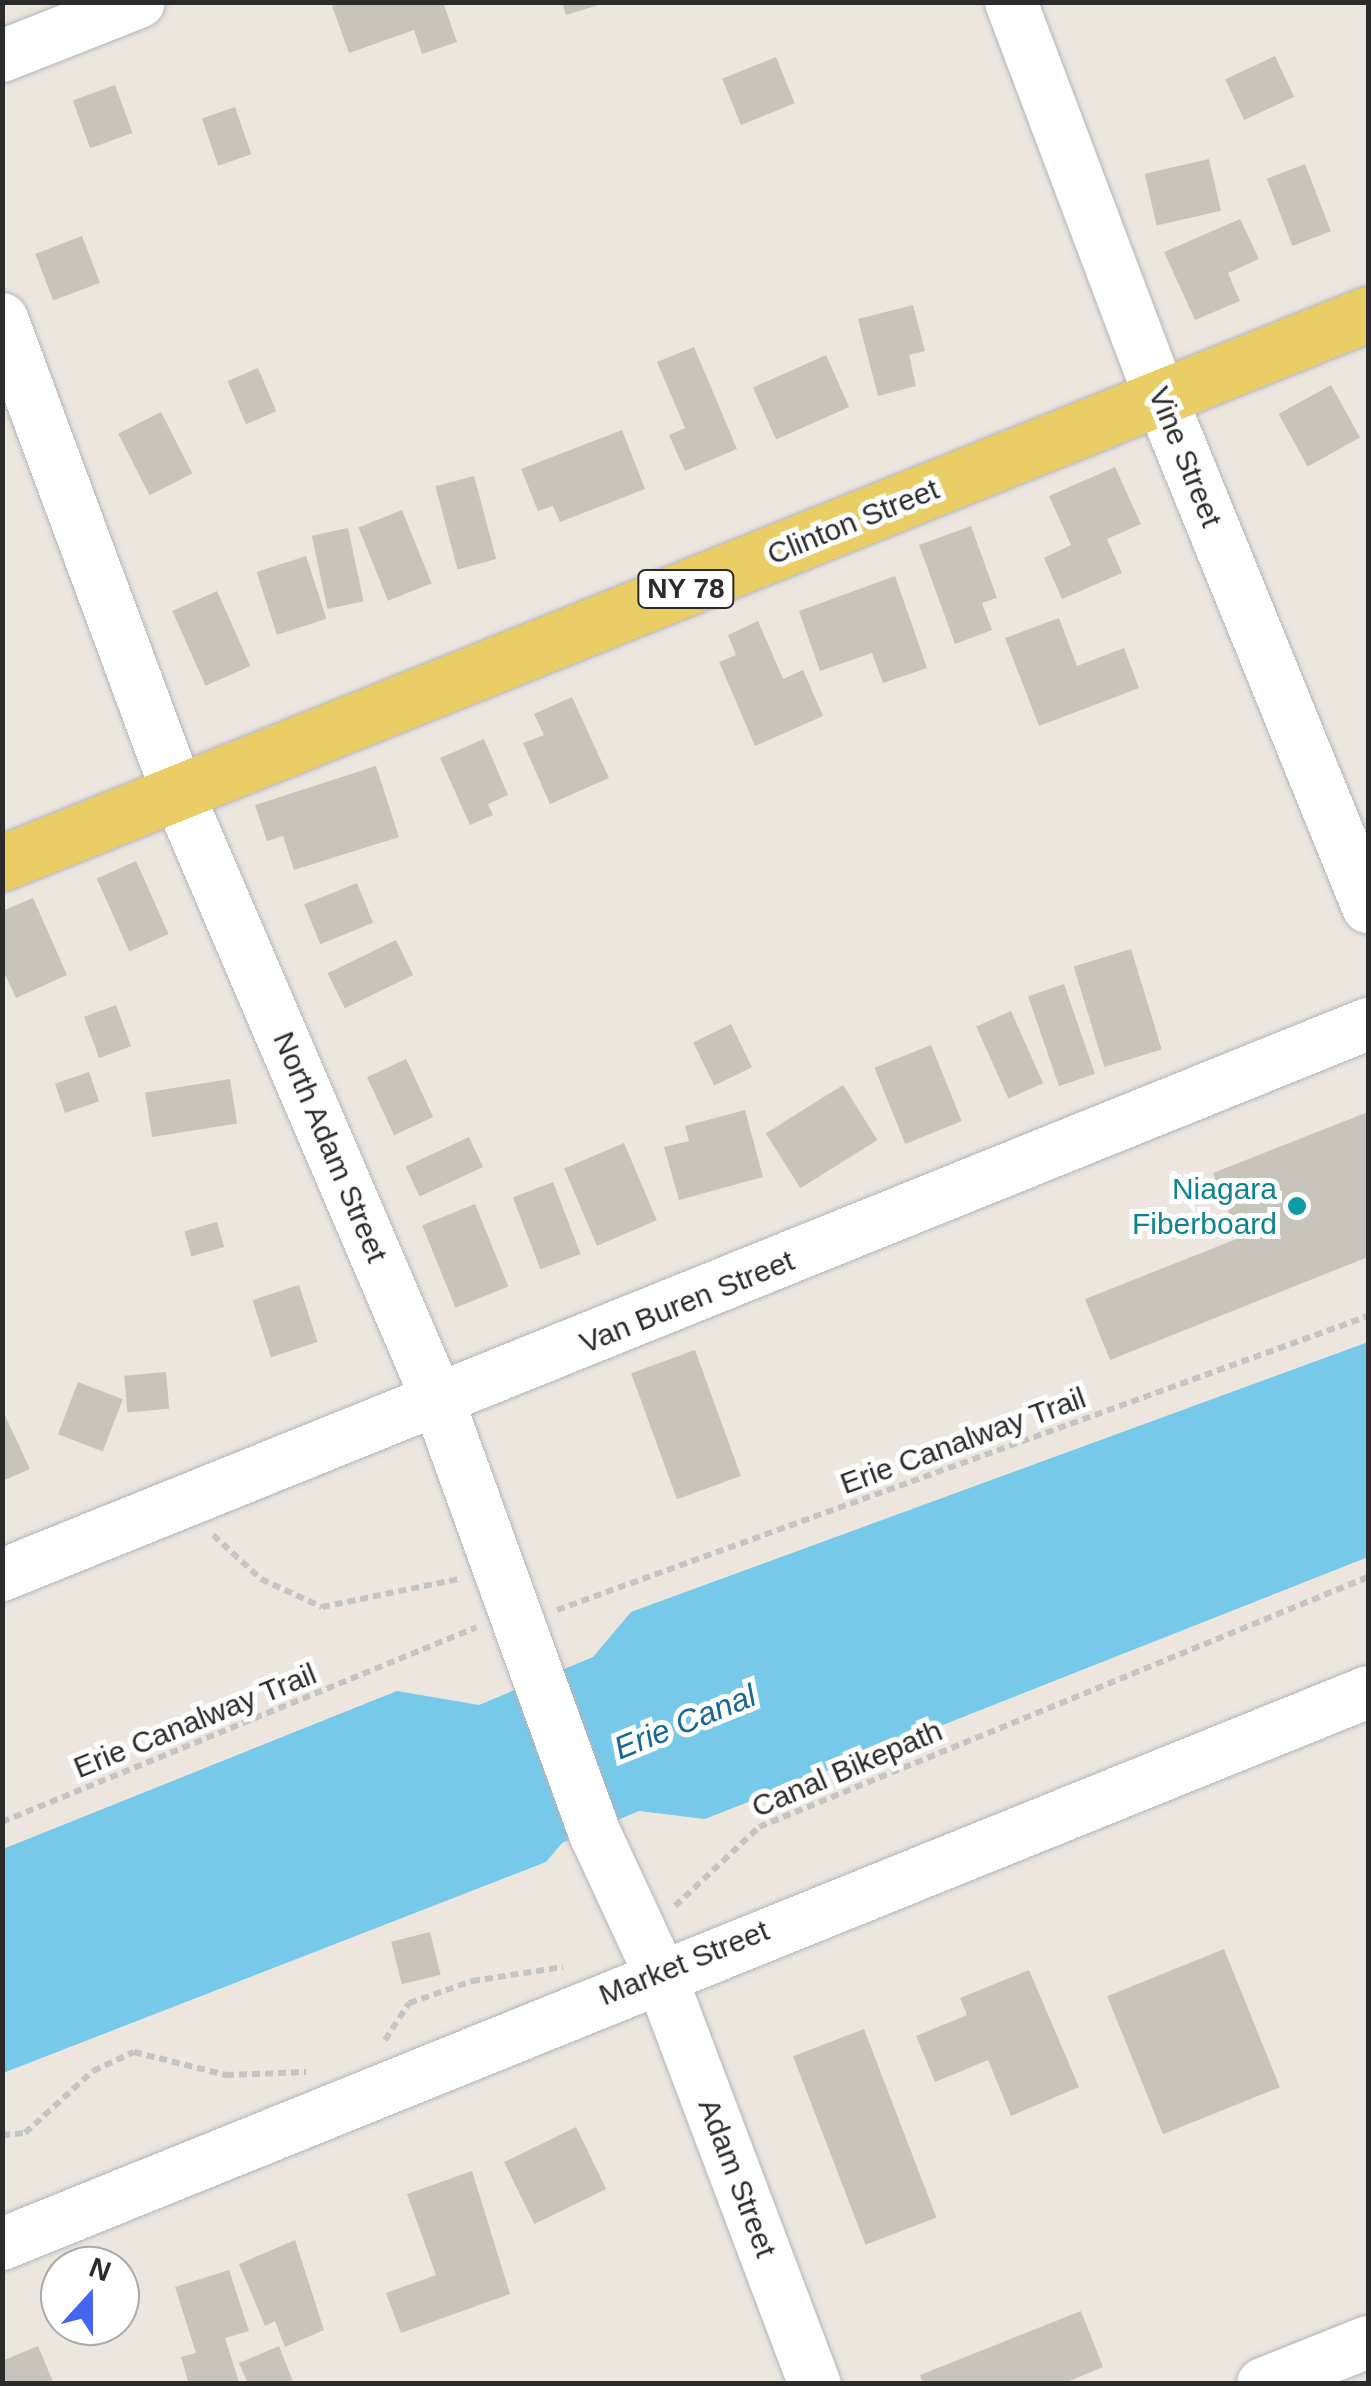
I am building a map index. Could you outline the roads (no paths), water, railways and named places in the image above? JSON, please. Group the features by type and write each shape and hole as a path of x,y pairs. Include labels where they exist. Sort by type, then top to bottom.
{"main road":[{"name":"Clinton Street","path":"2,864 180,796 1368,314"}],"street":[{"path":"2,56 139,2"},
{"name":"Vine Street","path":"1010,2 1160,396 1368,907"},
{"name":"North Adam Street","path":"2,320 180,796 440,1403 596,1836 649,1951"},
{"name":"Van Buren Street","path":"2,1575 440,1403 1368,1024"},
{"name":"Market Street","path":"2,2244 649,1951 1368,1692"},
{"name":"Adam Street","path":"649,1951 815,2384"},
{"path":"1263,2384 1368,2342"}],"water":[{"name":"Erie Canal","path":"1368,1342 1368,1557 705,1819 639,1811 562,1843 546,1862 3,2073 3,1849 397,1691 479,1705 593,1657 631,1612"}],"place":[{"name":"Niagara Fiberboard","path":"1297,1206"}]}
